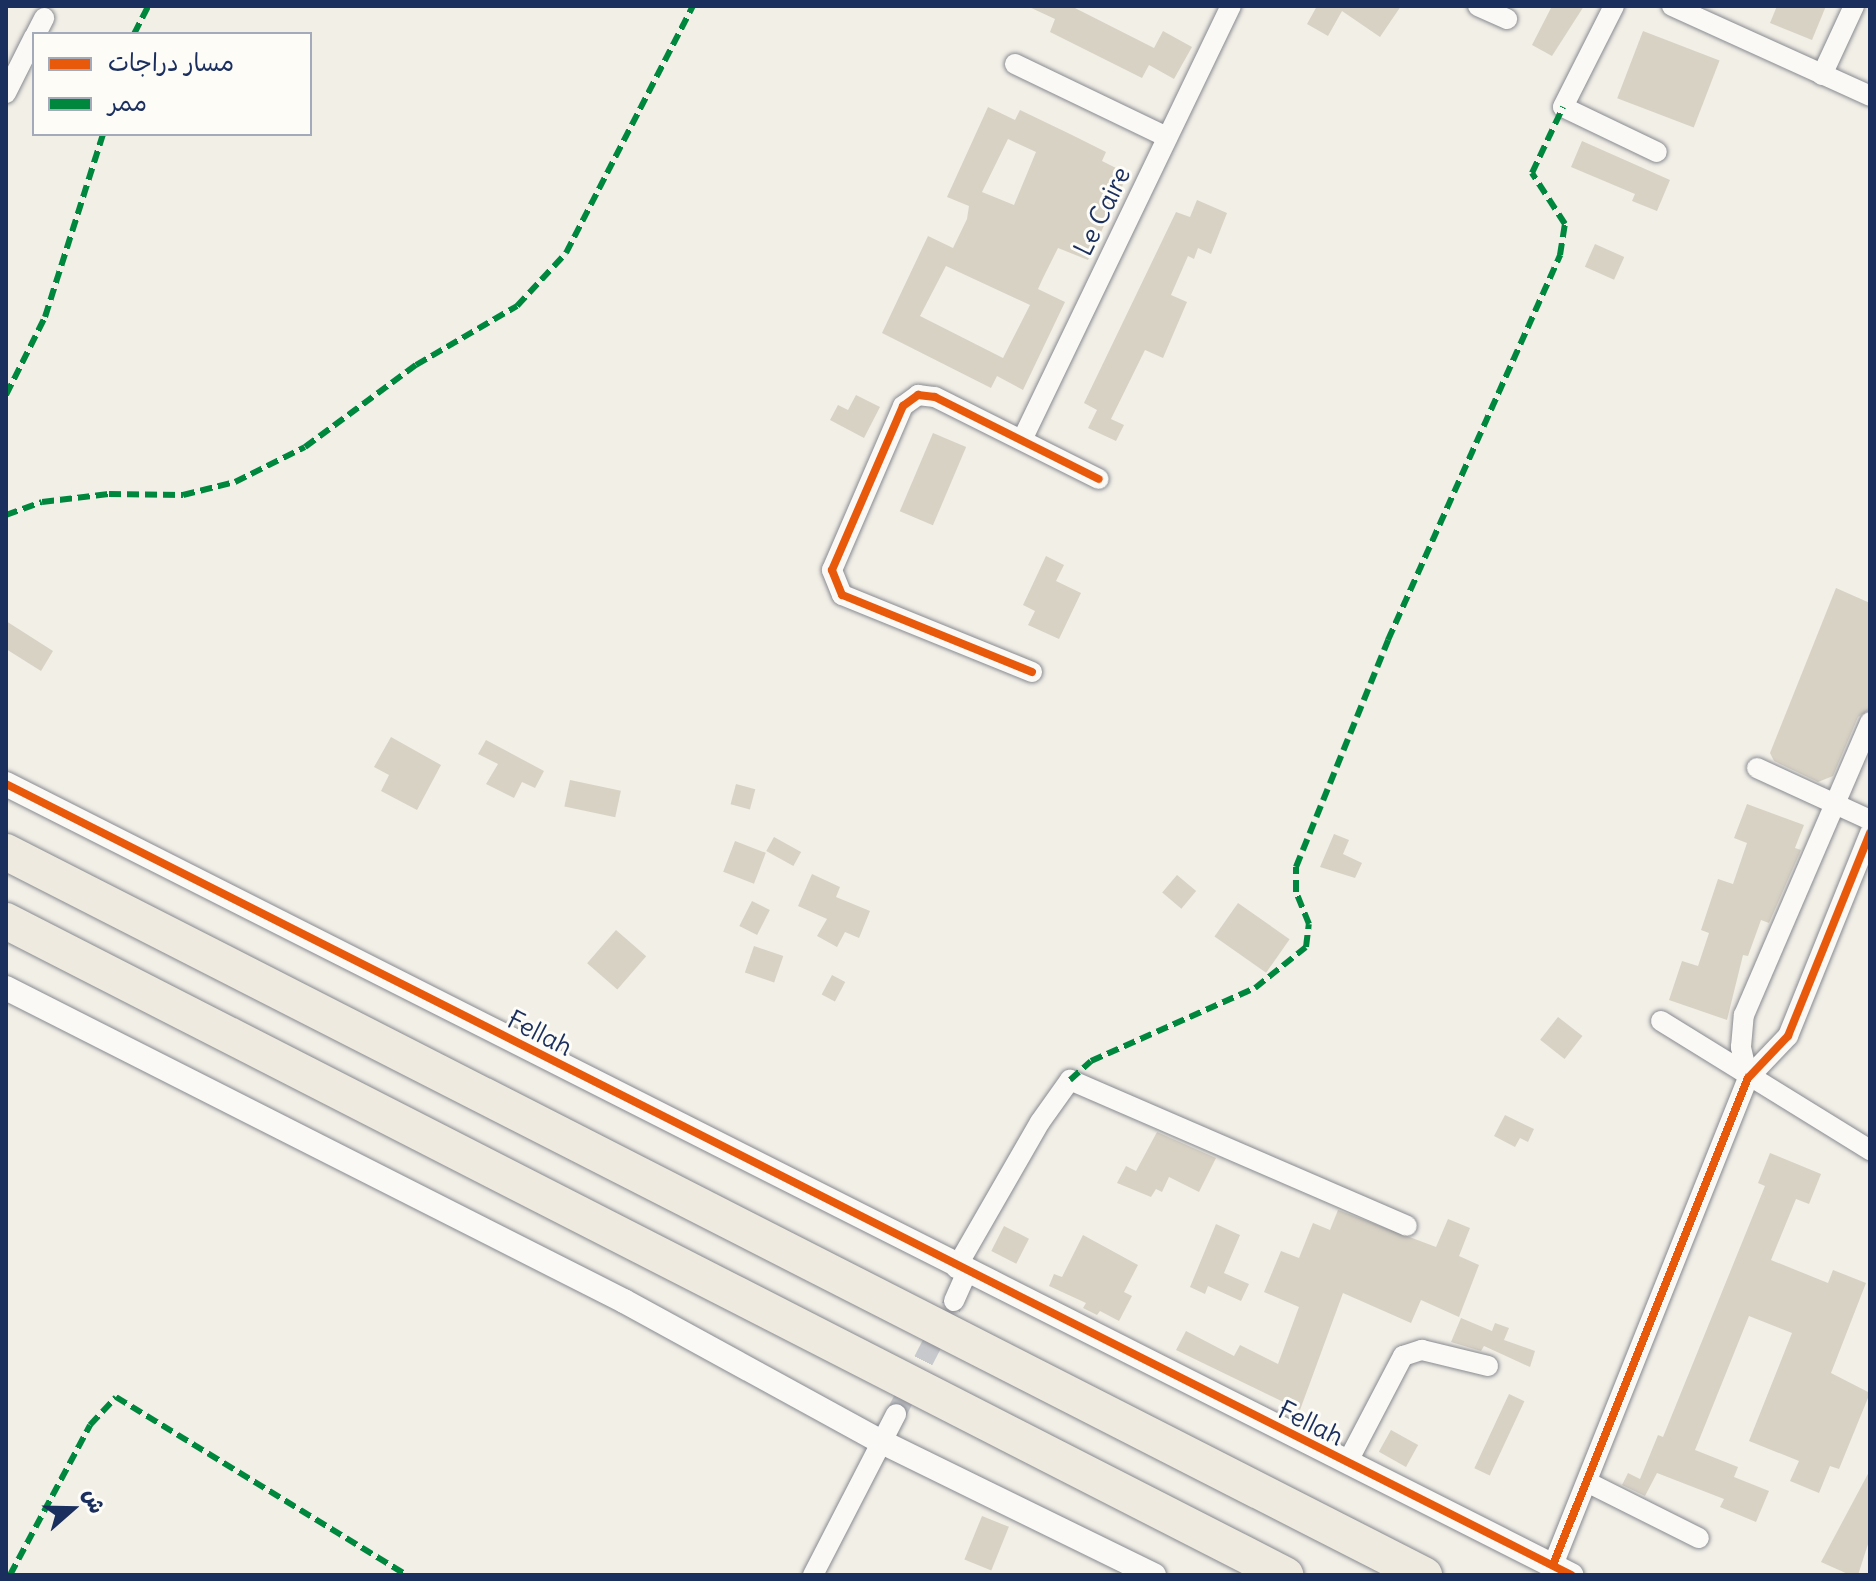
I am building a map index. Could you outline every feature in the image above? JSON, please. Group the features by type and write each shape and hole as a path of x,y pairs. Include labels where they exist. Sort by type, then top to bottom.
{"highway":[{"path":"6,852 1424,1575"},
{"path":"6,921 1285,1575"}],"street":[{"name":"Le Caire","path":"1022,440 1231,6"},
{"path":"1478,6 1507,19"},
{"path":"1614,6 1563,107 1657,152"},
{"path":"1672,6 1700,12 1822,75 1870,96"},
{"path":"1822,75 1854,6"},
{"path":"6,93 32,42"},
{"path":"1015,64 1167,137"},
{"path":"1032,672 842,595 832,570 911,398 935,397 1099,479"},
{"path":"1748,1078 1741,1047 1744,1015 1870,722"},
{"path":"1757,768 1870,820"},
{"name":"Fellah","path":"6,784 961,1271 1562,1570"},
{"path":"1562,1570 1587,1482 1748,1078 1788,1036 1870,833"},
{"path":"6,988 624,1301 882,1442 1154,1575"},
{"path":"1661,1021 1748,1078 1870,1150"},
{"path":"954,1301 961,1271 1040,1122 1070,1080 1407,1226"},
{"path":"1347,1463 1403,1356 1422,1350 1488,1366"},
{"path":"813,1575 896,1414"},
{"path":"1587,1482 1699,1538"}],"building":[{"path":"1027,6 1071,6 1154,48 1163,31 1192,47 1174,79 1149,65 1142,78 1050,32 1055,19"},
{"path":"1317,6 1401,6 1380,37 1342,11 1328,36 1307,24"},
{"path":"1552,6 1584,6 1552,56 1532,45"},
{"path":"1777,6 1826,6 1812,40 1770,23"},
{"path":"1643,31 1720,60 1694,128 1617,98"},
{"path":"988,107 1015,120 1020,110 1106,152 1102,161 1128,174 1088,260 1058,248 1043,278 1038,289 1065,302 1023,390 997,376 991,388 882,333 928,236 953,248 967,219 969,206 947,197","holes":["1008,139 1036,152 1014,205 982,192","946,266 1030,305 1003,358 920,316"]},
{"path":"1582,141 1670,180 1657,211 1632,201 1635,194 1571,167"},
{"path":"1197,200 1227,213 1211,254 1198,248 1194,259 1188,256 1171,295 1187,302 1163,358 1145,350 1111,419 1124,425 1116,441 1088,428 1097,410 1084,403 1176,212 1190,217"},
{"path":"1595,244 1624,257 1614,280 1585,267"},
{"path":"856,395 880,407 864,438 830,420 838,405 848,410"},
{"path":"933,433 966,447 933,525 900,511"},
{"path":"1046,556 1064,565 1056,581 1081,593 1059,639 1028,625 1035,611 1023,605"},
{"path":"1836,588 1870,603 1870,709 1858,717 1833,776 1818,782 1774,761 1770,753"},
{"path":"6,621 53,651 41,671 6,649"},
{"path":"391,737 441,765 417,810 381,791 389,775 374,767"},
{"path":"486,740 544,771 535,788 522,782 514,798 486,784 498,764 478,754"},
{"path":"570,780 621,791 615,817 564,806"},
{"path":"736,784 755,789 750,809 731,804"},
{"path":"1747,804 1804,825 1795,848 1801,850 1769,923 1761,920 1748,956 1743,955 1727,1020 1669,1000 1682,961 1698,966 1709,933 1701,930 1718,879 1733,884 1747,843 1734,838"},
{"path":"1334,834 1349,840 1343,854 1362,863 1355,878 1320,867"},
{"path":"774,837 801,852 793,866 766,851"},
{"path":"735,841 766,853 754,884 723,872"},
{"path":"812,874 840,887 836,897 870,911 859,938 845,932 837,947 817,936 827,919 798,906"},
{"path":"1177,875 1196,891 1181,909 1162,893"},
{"path":"752,901 770,910 757,935 739,926"},
{"path":"1238,903 1290,939 1266,973 1214,937"},
{"path":"616,930 646,956 617,989 587,963"},
{"path":"754,946 783,956 774,983 745,972"},
{"path":"832,975 845,982 835,1001 822,994"},
{"path":"1558,1017 1582,1036 1565,1059 1540,1040"},
{"path":"1505,1115 1534,1129 1528,1142 1520,1138 1515,1147 1494,1136"},
{"path":"1157,1132 1216,1158 1199,1192 1169,1177 1162,1192 1156,1189 1151,1197 1117,1183 1126,1166 1136,1171"},
{"path":"1770,1153 1821,1174 1809,1204 1796,1199 1771,1260 1828,1283 1833,1270 1866,1283 1831,1373 1870,1393 1839,1469 1830,1466 1819,1493 1790,1481 1799,1461 1749,1441 1792,1333 1749,1316 1695,1450 1738,1467 1734,1477 1769,1491 1756,1522 1720,1507 1724,1499 1657,1473 1645,1496 1622,1485 1628,1473 1640,1479 1658,1435 1663,1437 1765,1186 1758,1183"},
{"path":"1338,1210 1436,1247 1448,1219 1470,1228 1459,1256 1479,1265 1459,1317 1421,1300 1411,1323 1343,1293 1300,1410 1176,1350 1186,1331 1234,1356 1240,1345 1278,1364 1299,1307 1264,1292 1281,1251 1299,1258 1313,1223 1330,1230"},
{"path":"1216,1224 1240,1235 1224,1273 1249,1284 1241,1301 1208,1286 1205,1294 1190,1287"},
{"path":"1004,1226 1029,1239 1016,1264 991,1251"},
{"path":"1083,1235 1138,1265 1124,1292 1132,1296 1119,1321 1100,1311 1097,1315 1083,1308 1086,1303 1049,1286 1054,1274 1062,1277"},
{"path":"1461,1318 1492,1331 1495,1323 1509,1328 1504,1340 1535,1351 1530,1367 1484,1346 1481,1351 1451,1342"},
{"path":"1509,1394 1524,1401 1490,1476 1474,1468"},
{"path":"1391,1430 1418,1445 1406,1467 1379,1452"},
{"path":"1870,1470 1870,1538 1858,1575 1850,1575 1821,1562"},
{"path":"982,1516 1009,1527 991,1570 964,1560"}],"tunnel":[{"path":"896,1414 954,1301"}],"marked path":[{"path":"135,32 148,6"},
{"path":"6,515 42,502 109,494 183,495 235,482 305,447 416,365 517,306 566,253 693,6"},
{"path":"1070,1080 1091,1061 1255,988 1306,947 1309,924 1296,892 1296,867 1388,640 1560,255 1565,224 1532,173 1563,107"},
{"path":"6,395 45,317 102,136"},
{"path":"10,1575 90,1425 116,1397 406,1575"}],"cycle path":[{"path":"1032,672 842,595 832,570 903,406 918,395 935,397 1099,479"},
{"path":"6,784 1571,1575"},
{"path":"1553,1565 1748,1078 1788,1036 1870,833"}]}
